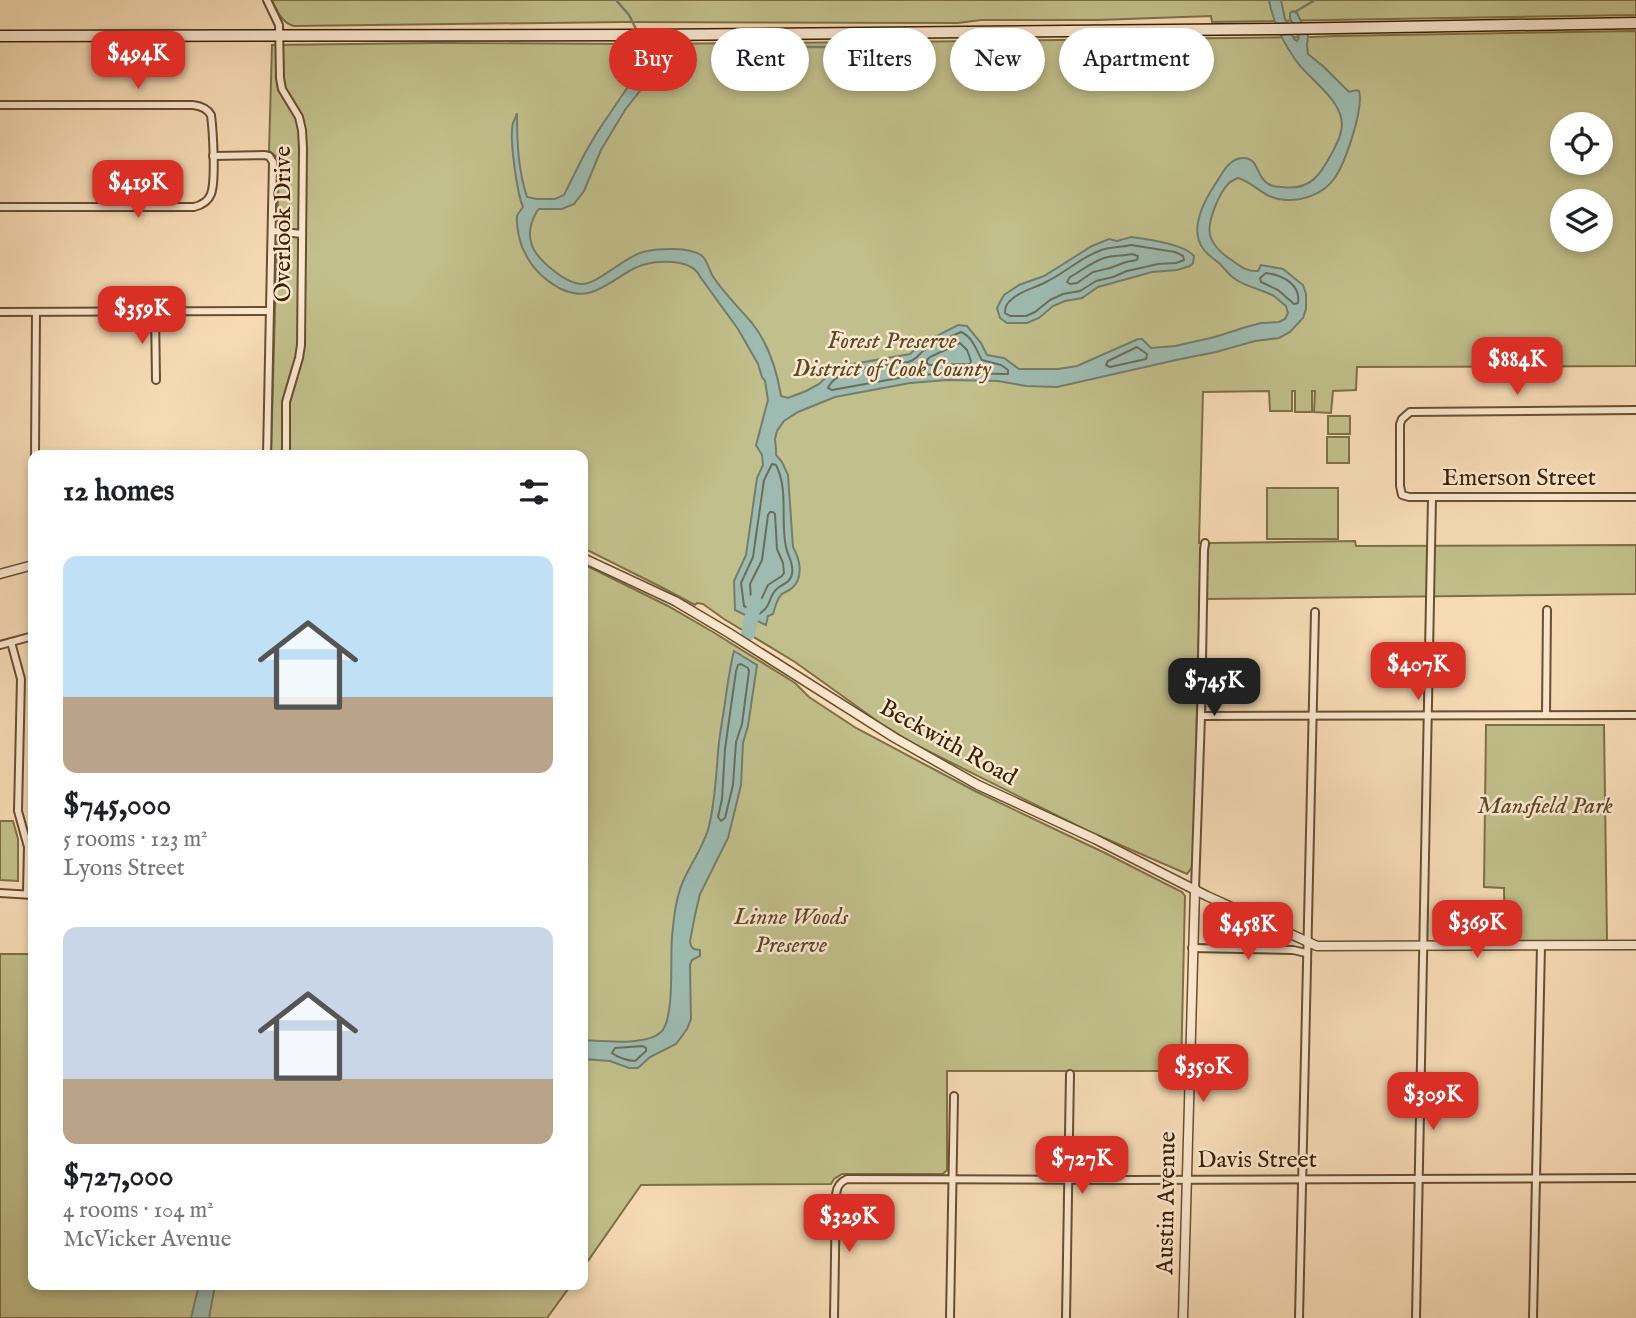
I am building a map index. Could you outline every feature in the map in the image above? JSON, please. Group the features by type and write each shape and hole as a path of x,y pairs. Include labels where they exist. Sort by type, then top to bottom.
{"main road":[{"path":"0,36 648,35 1636,23"}],"street":[{"name":"Overlook Drive","path":"267,0 279,25 282,89 299,117 302,131 301,345 286,402 286,450"},
{"path":"0,106 201,106 211,115 213,156 211,195 207,201 194,206 0,206"},
{"path":"213,156 269,156 274,169 267,450"},
{"path":"273,231 302,234"},
{"path":"0,312 269,311"},
{"path":"35,450 36,312"},
{"path":"155,312 156,380"},
{"name":"Emerson Street","path":"1636,410 1416,411 1406,415 1400,424 1402,495 1432,498 1636,497"},
{"path":"1416,1318 1432,498"},
{"name":"Austin Avenue","path":"1183,1318 1205,543"},
{"name":"Beckwith Road","path":"588,560 675,601 895,738 978,785 1317,946 1636,945"},
{"path":"0,574 28,566"},
{"path":"1546,715 1547,610"},
{"path":"1299,1318 1315,612"},
{"path":"0,645 28,637"},
{"path":"11,642 21,679 18,811 28,844"},
{"path":"1201,716 1636,715"},
{"path":"0,893 28,894"},
{"path":"1534,1318 1541,945"},
{"path":"1192,948 1306,953"},
{"path":"1066,1318 1070,1074"},
{"path":"950,1318 954,1096"},
{"name":"Davis Street","path":"834,1318 836,1194 842,1181 848,1179 1636,1178"}],"green space":[{"path":"272,0 1636,0 1636,15 1212,22 1211,16 981,20 958,23 622,22 294,26 283,19"},
{"name":"Forest Preserve District of Cook County","path":"1636,31 1636,366 1357,367 1356,390 1333,391 1331,413 1314,412 1315,391 1312,391 1312,412 1295,412 1295,391 1292,391 1292,411 1270,411 1269,391 1203,392 1199,543 1202,543 1193,866 1187,874 1088,831 914,744 795,662 703,604 695,605 588,550 588,450 271,450 279,163 277,157 269,151 272,45 609,44 609,91 697,91 697,44 711,43 711,91 809,91 809,43 823,43 823,91 936,91 936,41 950,41 950,91 1045,91 1045,40 1059,40 1059,91 1214,91 1214,38"},
{"path":"1328,416 1350,416 1350,434 1328,434"},
{"path":"1327,437 1349,437 1349,463 1327,463"},
{"path":"1267,488 1338,488 1338,539 1267,539"},
{"path":"1355,541 1356,546 1636,545 1636,594 1206,599 1210,543"},
{"name":"Linne Woods Preserve","path":"588,566 668,606 713,632 795,683 809,697 856,728 975,791 1182,892 1185,896 1181,1071 947,1071 947,1170 943,1174 842,1174 831,1184 641,1185 588,1261"},
{"name":"Mansfield Park","path":"1486,725 1604,725 1607,941 1505,942 1504,888 1484,887"},
{"path":"0,821 13,821 18,839 18,881 0,880"},
{"path":"0,954 28,954 28,1290 567,1290 547,1318 0,1318"}],"water":[{"path":"1269,0 1281,0 1285,19 1297,41 1299,38 1290,13 1297,13 1308,36 1308,54 1349,92 1359,91 1356,123 1338,172 1325,188 1306,197 1286,200 1271,197 1238,178 1229,183 1221,194 1211,218 1210,232 1218,248 1242,267 1254,271 1258,271 1261,265 1283,269 1303,285 1306,309 1303,318 1290,332 1279,338 1255,341 1057,387 1026,386 998,381 947,380 910,383 835,397 798,412 784,421 775,439 776,455 788,475 793,547 800,568 798,579 792,588 780,596 773,614 768,616 766,625 735,610 734,581 746,555 757,478 763,465 762,455 756,445 768,400 765,381 758,364 738,329 697,272 687,265 656,262 644,265 598,290 580,294 559,288 539,273 523,250 518,230 517,216 523,207 516,178 512,140 513,123 517,113 520,166 527,197 555,199 564,195 585,153 625,91 640,91 601,150 584,191 574,204 562,209 539,209 531,226 533,248 552,269 568,280 582,284 596,280 643,252 673,249 696,252 705,260 718,284 763,339 781,396 788,398 806,391 847,365 910,354 921,344 958,325 967,326 987,355 1004,358 1019,369 1058,369 1077,366 1138,339 1142,339 1151,348 1175,346 1285,319 1288,313 1286,306 1274,296 1233,277 1204,250 1198,234 1199,217 1206,201 1222,173 1233,161 1243,158 1251,160 1263,179 1271,185 1292,188 1301,186 1319,174 1340,136 1342,121 1334,102 1297,62 1276,25"},
{"path":"1131,237 1182,248 1194,256 1193,263 1177,270 1152,272 1098,287 1082,298 1053,306 1039,318 1027,323 1007,323 1000,318 997,308 1004,295 1019,285 1044,276 1092,246 1109,239 1117,241"},
{"path":"734,651 757,665 743,743 741,785 728,838 700,894 690,941 694,949 700,950 700,956 692,960 690,965 691,1019 676,1044 650,1057 638,1068 629,1068 610,1061 588,1059 588,1040 635,1041 654,1036 661,1032 665,1025 670,1002 676,905 683,882 709,826"},
{"path":"198,1290 214,1290 209,1318 191,1318"}],"waterway":[{"path":"616,0 636,28"},
{"path":"1295,12 1315,0"},
{"path":"809,47 823,47"},
{"path":"748,634 755,601"}]}
